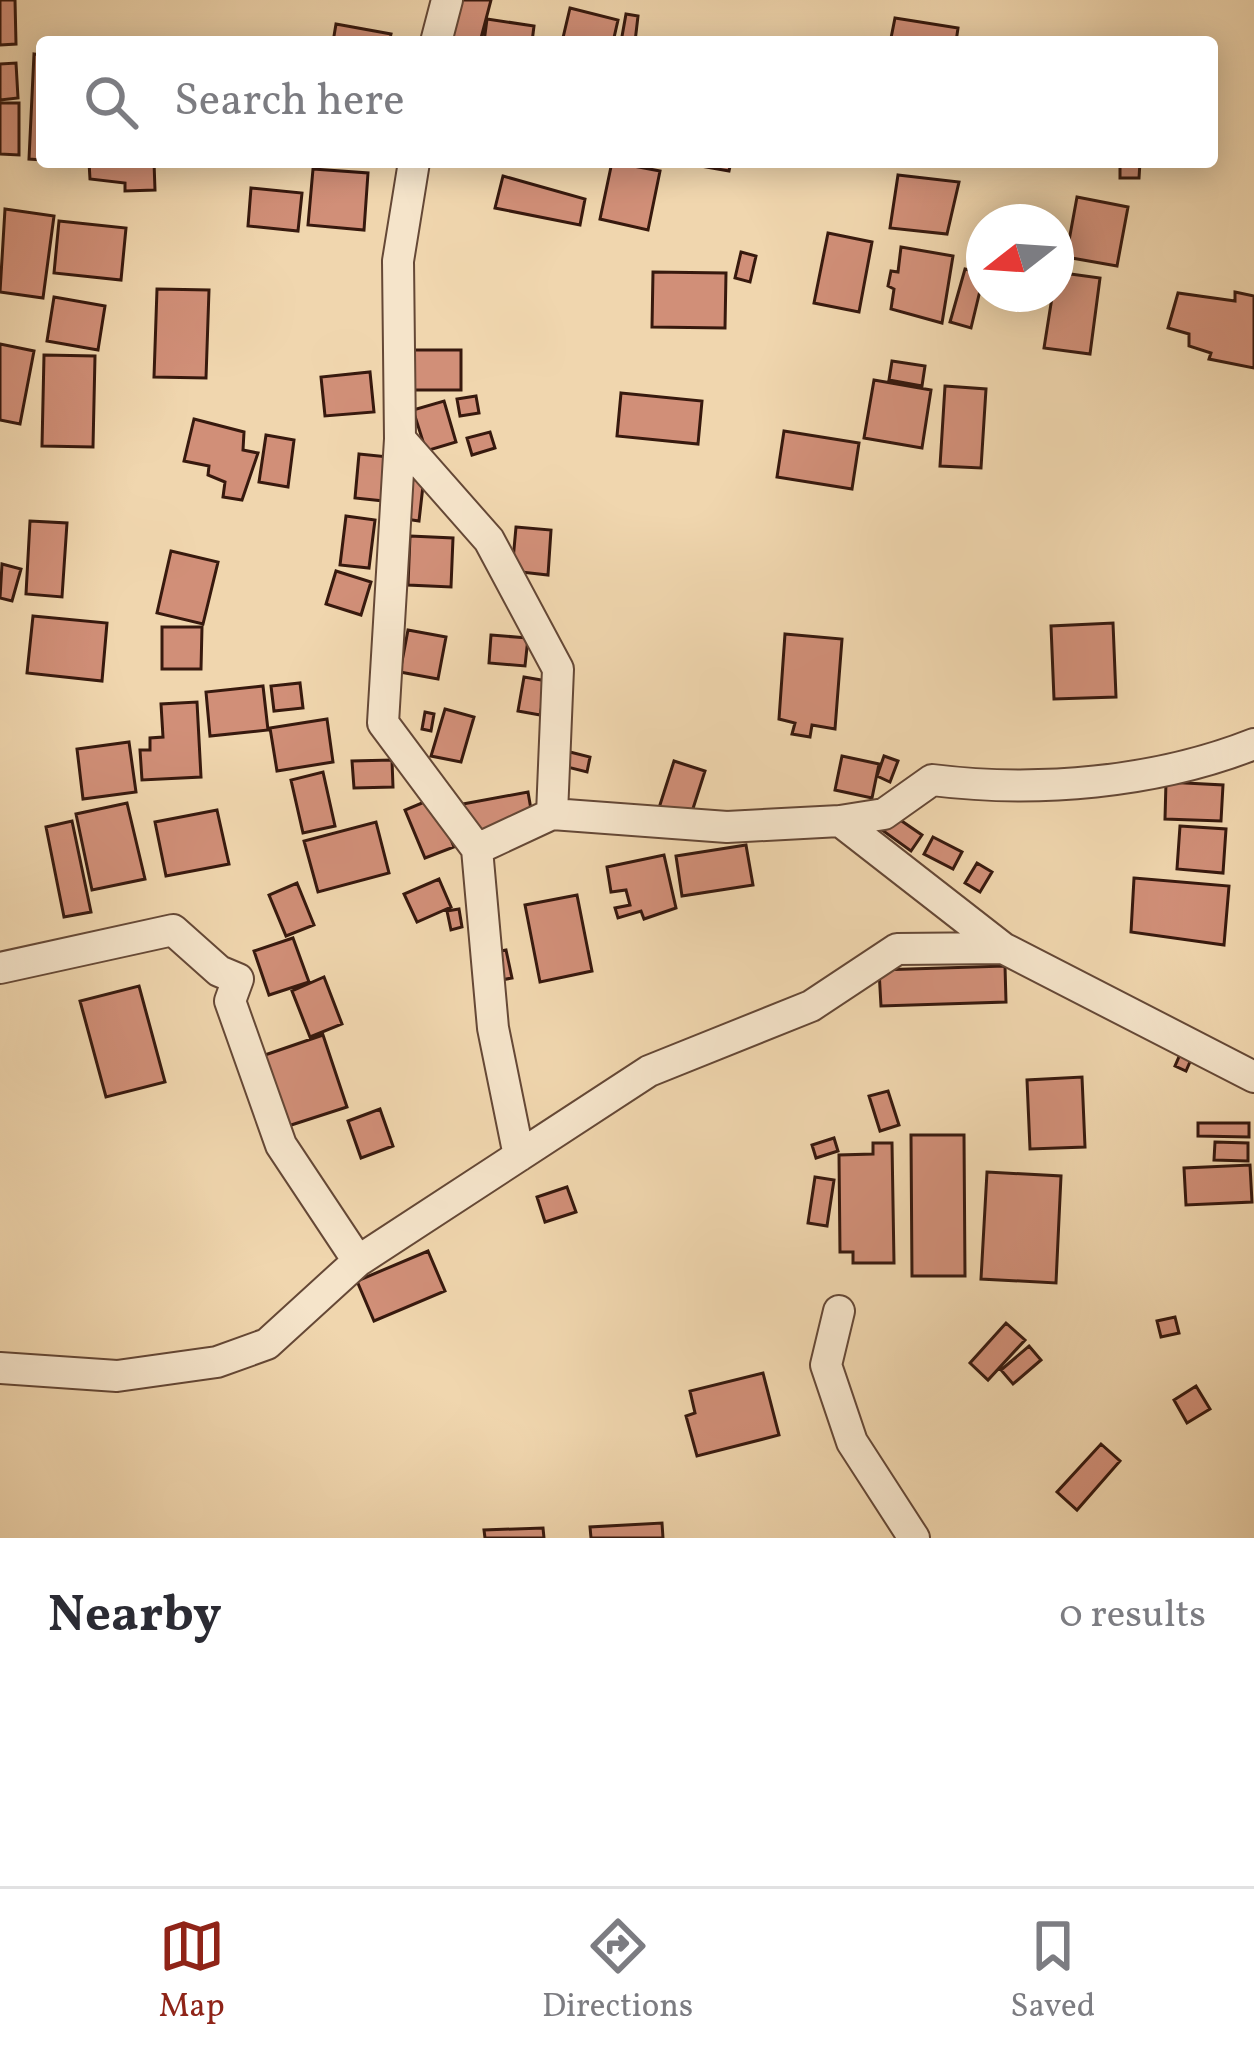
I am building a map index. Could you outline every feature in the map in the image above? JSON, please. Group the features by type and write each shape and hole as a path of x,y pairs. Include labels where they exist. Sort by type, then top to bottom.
{"street":[{"path":"438,36 447,0"},
{"path":"413,168 398,261 400,439 383,723 476,848 493,1028 519,1156"},
{"path":"400,439 489,540 559,669 552,814"},
{"path":"476,848 552,814 727,827 840,821 884,814 932,780 1003,788 1173,769 1254,744"},
{"path":"840,821 1003,948 1254,1077"},
{"path":"0,968 173,930 219,971 238,979 230,1000 281,1145 358,1261"},
{"path":"0,1368 117,1376 217,1362 267,1344 358,1261 649,1071 811,1006 897,950 1003,948"},
{"path":"839,1311 826,1365 852,1442 914,1538"}],"building":[{"path":"0,0 15,0 16,44 0,45"},
{"path":"460,0 491,0 482,36 451,36"},
{"path":"570,8 618,20 614,36 563,36"},
{"path":"626,14 638,16 636,36 622,36"},
{"path":"895,18 958,28 957,36 891,36"},
{"path":"487,19 534,26 533,36 485,36"},
{"path":"336,24 391,34 390,36 334,36"},
{"path":"34,54 36,160 29,159"},
{"path":"16,63 18,98 0,100 0,64"},
{"path":"0,103 19,103 19,155 0,154"},
{"path":"89,168 154,168 155,190 125,191 125,183 90,179"},
{"path":"611,168 660,171 648,230 600,219"},
{"path":"1120,168 1140,168 1139,178 1120,178"},
{"path":"313,169 368,173 364,230 308,225"},
{"path":"898,175 959,182 947,234 890,228"},
{"path":"503,176 585,199 580,225 495,208"},
{"path":"251,188 302,193 298,231 248,226"},
{"path":"1077,197 1128,207 1117,266 1074,258"},
{"path":"5,209 54,216 43,298 0,292"},
{"path":"59,221 126,228 121,280 54,273"},
{"path":"828,233 872,242 859,312 814,303"},
{"path":"901,247 953,256 942,323 891,309 894,289 888,286 891,271 898,272"},
{"path":"741,252 756,256 750,282 735,278"},
{"path":"966,269 966,312 975,312 971,328 950,322"},
{"path":"653,272 726,273 725,328 652,327"},
{"path":"1074,274 1100,278 1090,354 1044,348 1050,312 1074,312"},
{"path":"157,289 209,290 206,378 154,377"},
{"path":"1235,292 1254,296 1254,368 1209,359 1211,353 1189,346 1189,334 1168,328 1178,293 1235,301"},
{"path":"54,297 105,306 98,350 47,341"},
{"path":"0,344 34,351 20,424 0,420"},
{"path":"407,350 461,350 461,390 408,390"},
{"path":"44,355 95,356 93,447 42,446"},
{"path":"892,361 925,366 922,386 889,380"},
{"path":"370,372 374,412 325,416 321,377"},
{"path":"874,380 931,390 922,448 864,438"},
{"path":"945,386 986,389 981,468 940,466"},
{"path":"621,393 702,401 698,444 617,436"},
{"path":"476,396 479,413 460,416 457,399"},
{"path":"444,401 456,442 426,451 413,410"},
{"path":"194,419 244,432 243,450 258,453 242,500 223,497 225,482 208,475 209,466 184,461"},
{"path":"784,431 859,443 852,489 777,477"},
{"path":"490,432 495,448 472,455 467,438"},
{"path":"266,435 294,440 288,487 259,482"},
{"path":"359,454 389,457 384,501 355,498"},
{"path":"404,474 424,477 419,521 399,518"},
{"path":"346,516 375,520 369,568 340,565"},
{"path":"30,521 67,523 62,597 26,594"},
{"path":"516,527 551,530 548,575 512,571"},
{"path":"410,536 453,538 451,587 408,585"},
{"path":"171,551 218,562 203,624 157,613"},
{"path":"2,564 21,569 12,601 0,598"},
{"path":"336,571 371,582 361,615 326,604"},
{"path":"33,616 107,623 102,681 27,673"},
{"path":"1113,623 1116,697 1054,699 1051,626"},
{"path":"162,627 202,627 201,669 162,669"},
{"path":"408,630 446,637 438,679 400,672"},
{"path":"785,634 842,639 835,729 812,725 810,737 792,734 795,723 779,719"},
{"path":"491,635 528,638 525,666 489,663"},
{"path":"524,677 547,681 540,715 518,711"},
{"path":"300,683 303,708 274,711 271,686"},
{"path":"263,686 268,730 210,736 206,692"},
{"path":"197,702 201,777 142,780 140,750 150,750 150,738 163,737 161,704"},
{"path":"445,709 474,717 461,762 431,756"},
{"path":"425,712 434,714 431,731 422,729"},
{"path":"327,719 333,762 277,771 270,728"},
{"path":"129,742 136,792 83,799 77,749"},
{"path":"570,752 590,757 587,772 567,767"},
{"path":"842,756 879,764 872,798 835,790"},
{"path":"884,756 898,761 890,782 877,776"},
{"path":"392,760 393,787 354,788 352,761"},
{"path":"674,761 705,771 689,821 658,811"},
{"path":"323,772 335,826 303,833 291,780"},
{"path":"1166,782 1223,785 1221,821 1165,819"},
{"path":"528,792 533,821 468,833 463,804"},
{"path":"434,798 454,847 425,858 405,810"},
{"path":"127,803 145,879 92,890 76,814"},
{"path":"217,810 229,864 166,876 155,822"},
{"path":"893,815 922,835 911,851 882,830"},
{"path":"72,821 91,912 64,917 46,827"},
{"path":"376,822 389,873 318,892 304,841"},
{"path":"1180,826 1226,829 1223,873 1177,869"},
{"path":"933,837 962,852 953,869 924,854"},
{"path":"746,845 753,885 682,896 676,856"},
{"path":"664,855 676,908 644,919 641,911 618,918 615,908 630,905 626,890 611,892 607,867"},
{"path":"977,863 992,872 980,892 965,883"},
{"path":"1134,878 1229,886 1224,945 1131,932"},
{"path":"439,879 451,907 417,922 404,894"},
{"path":"297,883 314,925 286,936 269,895"},
{"path":"577,895 592,971 540,982 525,905"},
{"path":"459,909 462,927 451,930 447,911"},
{"path":"293,938 309,982 269,995 254,951"},
{"path":"506,950 512,978 496,981 490,953"},
{"path":"1005,966 1006,1002 881,1006 879,970"},
{"path":"324,977 342,1024 310,1037 292,991"},
{"path":"139,986 165,1082 106,1097 80,1001"},
{"path":"323,1035 347,1107 285,1127 262,1056"},
{"path":"1185,1043 1196,1048 1186,1071 1175,1066"},
{"path":"1082,1077 1085,1147 1030,1149 1027,1080"},
{"path":"888,1091 899,1125 880,1131 869,1096"},
{"path":"380,1109 393,1146 361,1158 348,1121"},
{"path":"1198,1123 1249,1123 1249,1137 1198,1136"},
{"path":"911,1135 964,1135 965,1276 912,1276"},
{"path":"834,1138 838,1151 816,1158 812,1145"},
{"path":"1215,1142 1248,1143 1248,1161 1214,1160"},
{"path":"873,1143 892,1143 894,1263 853,1263 853,1252 840,1252 839,1155 873,1154"},
{"path":"1250,1165 1252,1202 1186,1205 1184,1168"},
{"path":"987,1172 1061,1176 1056,1283 981,1279"},
{"path":"815,1177 834,1180 827,1226 808,1223"},
{"path":"567,1187 576,1212 545,1222 537,1197"},
{"path":"428,1251 445,1291 374,1321 357,1281"},
{"path":"1175,1317 1179,1333 1161,1337 1157,1321"},
{"path":"1006,1323 1025,1340 988,1380 970,1363"},
{"path":"1029,1346 1041,1360 1013,1384 1001,1370"},
{"path":"763,1373 779,1435 697,1456 686,1416 695,1413 690,1391"},
{"path":"1196,1386 1210,1409 1187,1423 1174,1400"},
{"path":"1101,1444 1120,1461 1077,1510 1057,1492"},
{"path":"662,1523 663,1538 591,1538 590,1527"},
{"path":"543,1528 544,1538 485,1538 484,1530"}]}
